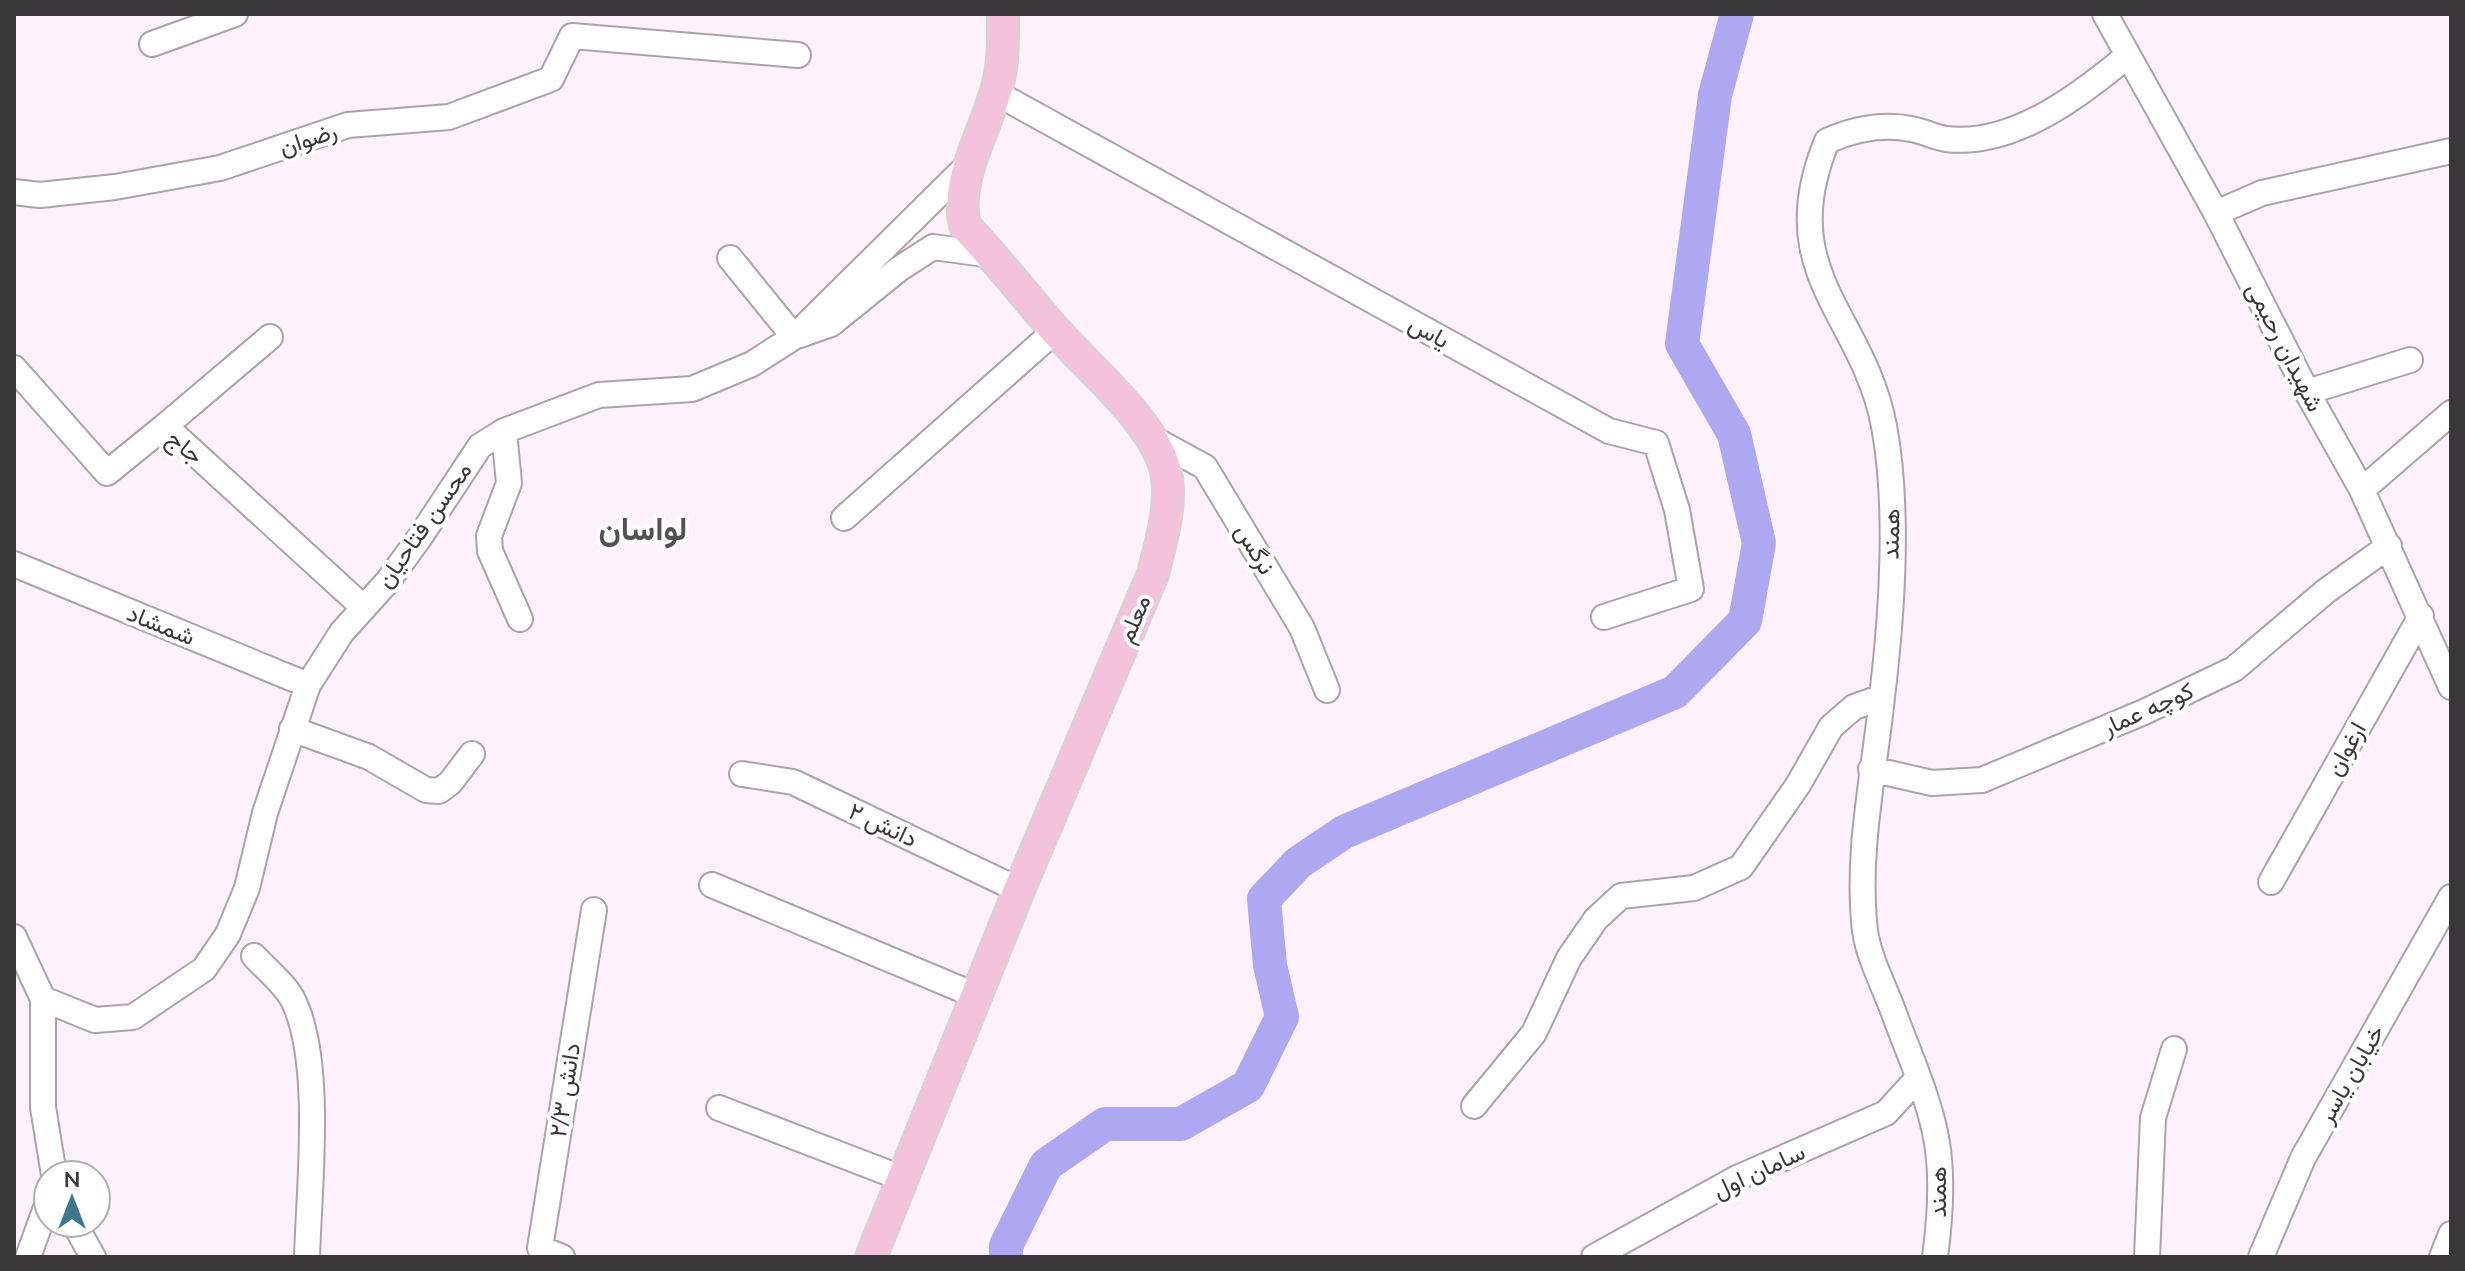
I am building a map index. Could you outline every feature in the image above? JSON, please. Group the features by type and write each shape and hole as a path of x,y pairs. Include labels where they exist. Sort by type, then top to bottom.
{"main road":[{"name":"معلم","path":"871,1257 1019,890 1153,574 1167,519 1167,475 1150,437 1117,393 1056,330 965,226 961,209 970,163 996,93 1004,58 1003,14"}],"street":[{"path":"152,44 235,14"},
{"name":"شهیدان رحیمی","path":"2105,14 2126,57 2216,213 2307,392 2362,490 2451,687"},
{"path":"570,25 798,55"},
{"name":"رضوان","path":"14,192 40,195 115,187 220,168 348,125 449,117 551,79 570,25"},
{"name":"همند","path":"1935,1257 1940,1214 1937,1143 1918,1078 1866,936 1860,877 1882,697 1892,504 1884,424 1864,368 1818,276 1810,201 1816,168 1827,141 1846,132 1879,125 1911,129 1945,139 1987,139 2039,117 2093,85 2126,57"},
{"name":"یاس","path":"996,93 1609,431 1656,443 1677,510 1691,589 1604,617"},
{"path":"2216,213 2262,193 2451,151"},
{"name":"محسن فتاحیان","path":"43,999 95,1020 133,1017 204,969 228,934 247,888 265,813 308,685 342,632 412,548 480,446 504,431 599,395 692,389 752,364 794,337 970,163"},
{"path":"730,258 794,337 831,324 899,269 933,247 992,255"},
{"path":"844,518 1056,330"},
{"path":"165,426 270,337"},
{"path":"2307,392 2410,360"},
{"name":"جاج","path":"14,368 107,473 165,426 364,608"},
{"path":"2362,490 2451,413"},
{"path":"504,431 509,483 489,536 490,551 520,619"},
{"name":"نرگس","path":"1150,437 1205,467 1302,628 1327,690"},
{"name":"کوچه عمار","path":"1871,769 1932,783 1982,780 2144,712 2234,669 2326,591 2389,546"},
{"name":"شمشاد","path":"14,564 308,685"},
{"name":"ارغوان","path":"2271,882 2421,616"},
{"path":"1474,1106 1534,1033 1569,958 1596,919 1621,896 1694,888 1741,867 1798,785 1831,727 1854,707 1882,697"},
{"path":"292,729 369,757 426,790 439,791 450,783 472,754"},
{"name":"دانش ۲","path":"742,774 793,782 1019,890"},
{"path":"712,885 977,996"},
{"name":"خیابان یاسر","path":"2261,1257 2303,1158 2451,897"},
{"name":"دانش ۲/۳","path":"562,1257 540,1248 594,910"},
{"path":"14,937 43,999 43,1107 51,1159"},
{"path":"254,956 293,999 307,1036 310,1109 307,1257"},
{"path":"2147,1257 2153,1118 2174,1049"},
{"name":"سامان اول","path":"1594,1257 1737,1178 1886,1113 1918,1078"},
{"path":"719,1108 904,1179"},
{"path":"1940,1214 1953,1257"},
{"path":"2442,1257 2451,1234"},
{"path":"83,1239 93,1257"}],"waterway":[{"path":"1006,1257 1006,1246 1046,1165 1105,1124 1181,1124 1248,1086 1282,1017 1270,965 1264,899 1298,863 1344,832 1675,692 1745,621 1759,543 1734,434 1682,344 1715,95 1737,14"}],"district":[{"name":"لواسان","path":"643,529"}]}
